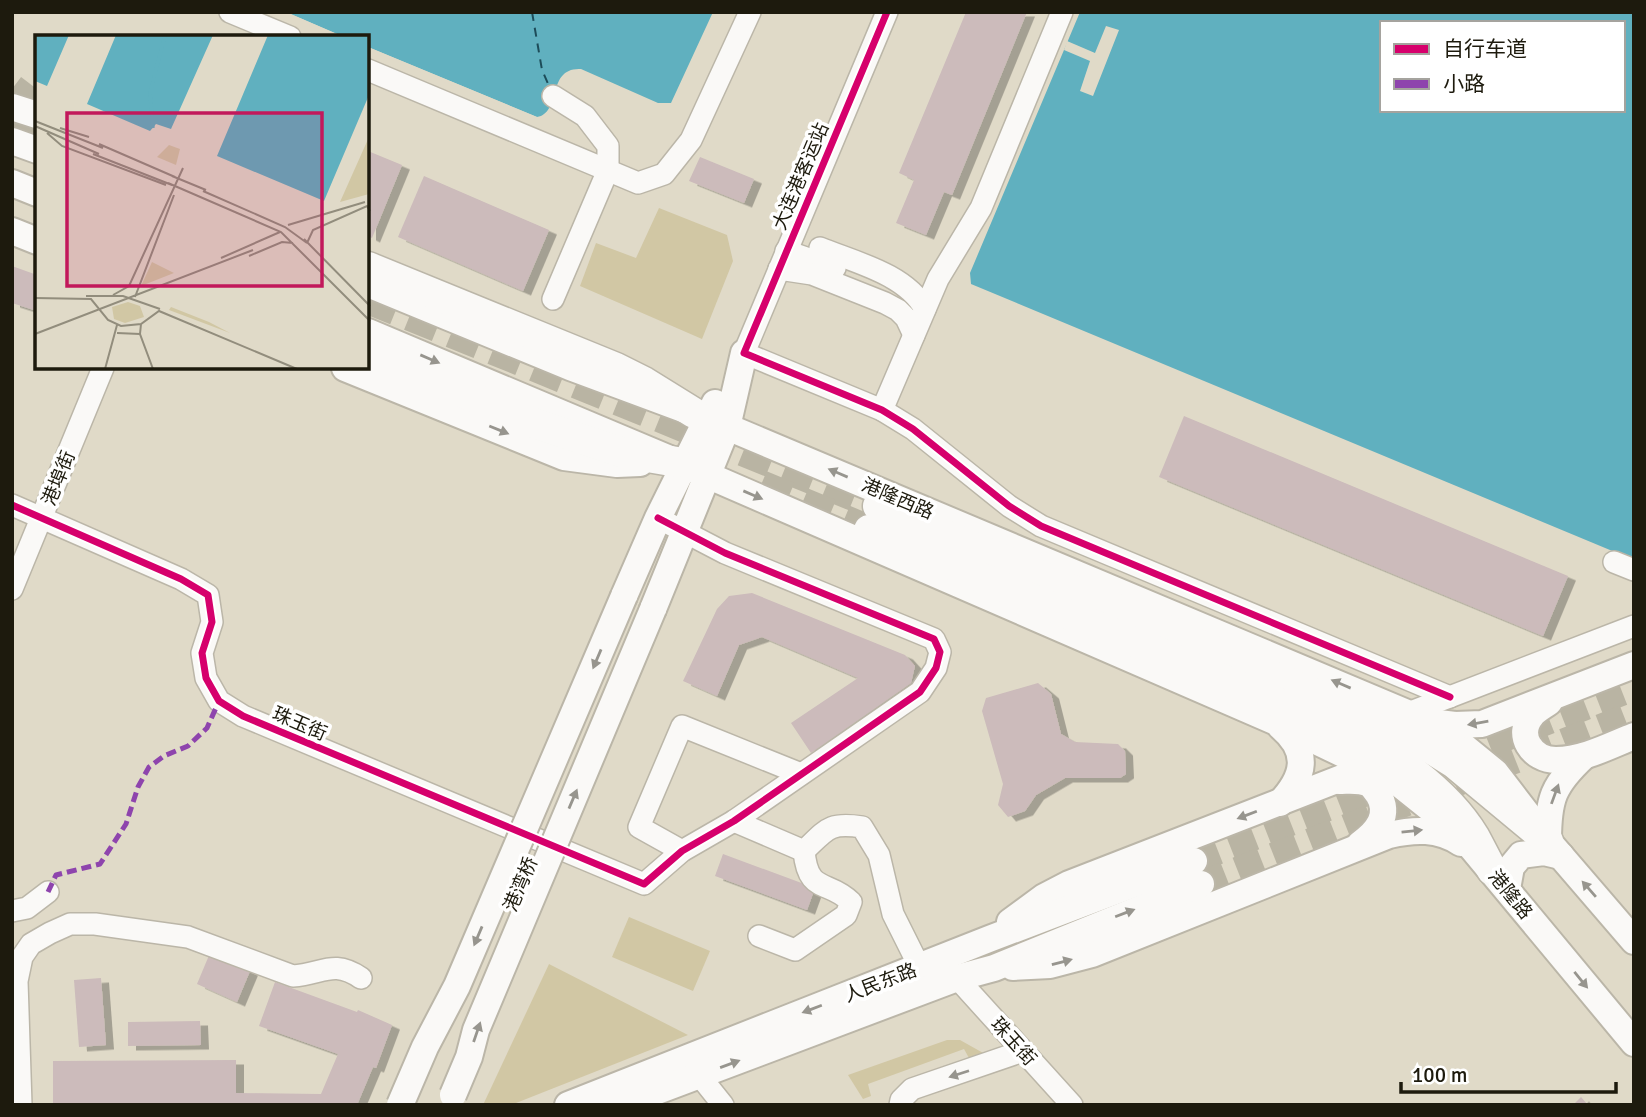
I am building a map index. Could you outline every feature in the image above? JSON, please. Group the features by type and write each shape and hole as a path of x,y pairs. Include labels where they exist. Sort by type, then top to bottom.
{"highway":[{"path":"369,267 616,368 709,419"},
{"path":"369,352 531,422 624,453 689,468"},
{"path":"1500,880 1473,834 1450,806 1394,756 874,518 1413,722 1454,764 1554,848"}],"main road":[{"path":"12,107 35,115"},
{"path":"12,141 35,149"},
{"path":"12,183 35,192"},
{"path":"12,230 35,240"},
{"path":"369,252 637,365 669,386 709,419"},
{"name":"港隆西路","path":"369,284 570,367 709,419 1379,700 1396,716 1413,722"},
{"path":"369,332 1274,721 1370,767"},
{"name":"港湾桥","path":"400,1105 425,1047 457,986 658,518 689,468 709,419 744,353"},
{"path":"347,369 564,457 617,464 689,468"},
{"name":"港湾桥","path":"452,1102 477,1030 685,531 689,468"},
{"path":"1413,722 1482,724 1634,665"},
{"path":"1559,694 1532,715 1526,725 1525,740 1531,751 1554,760 1584,756 1634,736"},
{"path":"1274,721 1296,740 1301,754 1296,781 1280,803"},
{"path":"1584,756 1561,778 1554,792 1550,807 1554,848 1634,941"},
{"path":"989,939 1024,910 1069,884 1370,767"},
{"name":"港隆路","path":"1370,767 1382,770 1457,830 1634,1043"},
{"path":"1334,782 1356,780 1372,786 1380,798 1384,812 1380,825 1368,838 1348,852"},
{"path":"994,968 1050,965 1092,954 1389,835 1410,830 1429,830 1459,842 1500,880 1521,855 1554,848"},
{"name":"人民东路","path":"568,1105 989,939 1197,873 1119,915 994,968 957,978 620,1105"}],"street":[{"path":"230,12 285,35"},
{"path":"369,70 638,183 664,174 691,140 750,12"},
{"name":"大连港客运站","path":"744,353 887,12"},
{"path":"882,410 938,279 981,208 1062,12"},
{"path":"553,96 585,116 608,145 608,170 553,299"},
{"path":"786,252 849,259 900,283 913,293 920,322"},
{"path":"786,252 812,274 885,303 906,318 920,322"},
{"path":"744,353 882,410 913,429 1009,506 1041,526 1450,697"},
{"name":"港埠街","path":"12,589 103,369"},
{"path":"12,505 42,517"},
{"name":"珠玉街","path":"42,517 181,579 208,595 212,622 202,653 206,678 219,701 243,716 645,884 682,851"},
{"path":"658,518 726,553 934,639 940,652 936,668 920,692 734,821 682,851 639,827 682,726 801,774"},
{"path":"1413,722 1450,697 1634,626"},
{"path":"734,821 804,851"},
{"path":"804,851 828,828 842,824 862,827 879,855 893,914 914,957"},
{"path":"759,936 795,950 846,915 851,902 845,896 817,884 806,869 804,851"},
{"path":"12,911 27,908 48,892"},
{"path":"21,1105 17,981 22,957 31,944 70,924 95,924 188,937 293,976 311,975 332,967 348,970 361,978"},
{"name":"珠玉街","path":"957,978 1072,1105"},
{"path":"900,1105 901,1100 912,1089 1024,1051"},
{"path":"699,1075 723,1105"}],"shaded area":[{"path":"659,208 727,235 733,261 702,339 580,286 596,243 636,258"},
{"path":"629,917 710,951 693,991 612,957"},
{"path":"549,964 688,1035 511,1105 483,1105"},
{"path":"947,1040 960,1040 985,1054 969,1058 964,1049 868,1084 871,1096 863,1099 848,1075"}],"water":[{"path":"286,12 713,12 671,103 658,103 581,69 570,70 558,82 550,108 537,117 369,47 369,35 339,35"},
{"path":"1080,12 1634,12 1634,560 971,284 970,273"}],"pier":[{"path":"282,12 339,35 330,35"},
{"path":"1106,26 1119,30 1093,96 1080,91 1090,61 1064,50 1067,41 1095,53"},
{"path":"369,47 537,117 535,120 369,50"}],"building":[{"path":"966,12 1027,12 952,195 944,192 926,235 896,223 914,180 899,173"},
{"path":"369,151 402,165 372,238 369,236"},
{"path":"700,157 754,179 744,203 689,181"},
{"path":"424,176 549,230 523,291 398,237"},
{"path":"12,266 35,274 35,310 12,303"},
{"path":"1184,416 1568,576 1543,636 1159,477"},
{"path":"752,593 905,655 915,666 911,683 811,753 791,723 858,678 762,637 739,645 717,696 683,681 717,609 729,596"},
{"path":"1038,683 1051,694 1061,734 1075,742 1118,744 1125,751 1126,774 1120,778 1065,778 1036,795 1025,811 1008,817 998,805 1003,784 982,711 986,698"},
{"path":"723,854 815,888 807,910 715,876"},
{"path":"210,953 250,971 237,1002 197,984"},
{"path":"101,978 106,1045 79,1047 74,980"},
{"path":"275,982 357,1012 358,1010 392,1025 376,1068 373,1067 357,1105 53,1105 53,1061 236,1060 236,1093 321,1094 338,1054 259,1026"},
{"path":"200,1021 201,1045 128,1046 128,1022"},
{"path":"1581,1097 1588,1105 1573,1105"}],"ferry route":[{"path":"532,12 542,70 549,86"}],"tunnel":[{"path":"12,89 35,106"},
{"path":"12,121 35,138"},
{"path":"369,299 878,506"},
{"path":"761,485 869,530"},
{"path":"1453,759 1634,688"},
{"path":"1201,884 1634,714"},
{"path":"1194,861 1394,782"}],"marked path":[{"path":"48,892 56,875 100,864 126,824 138,787 149,767 164,756 188,746 207,728 219,701"}],"cycle path":[{"path":"887,12 744,353 882,410 913,429 1009,506 1041,526 1450,697"},
{"path":"12,505 181,579 208,595 212,622 202,653 206,678 219,701 243,716 644,884 682,851 734,821 920,692 936,668 940,652 934,639 725,553 658,518"}]}
